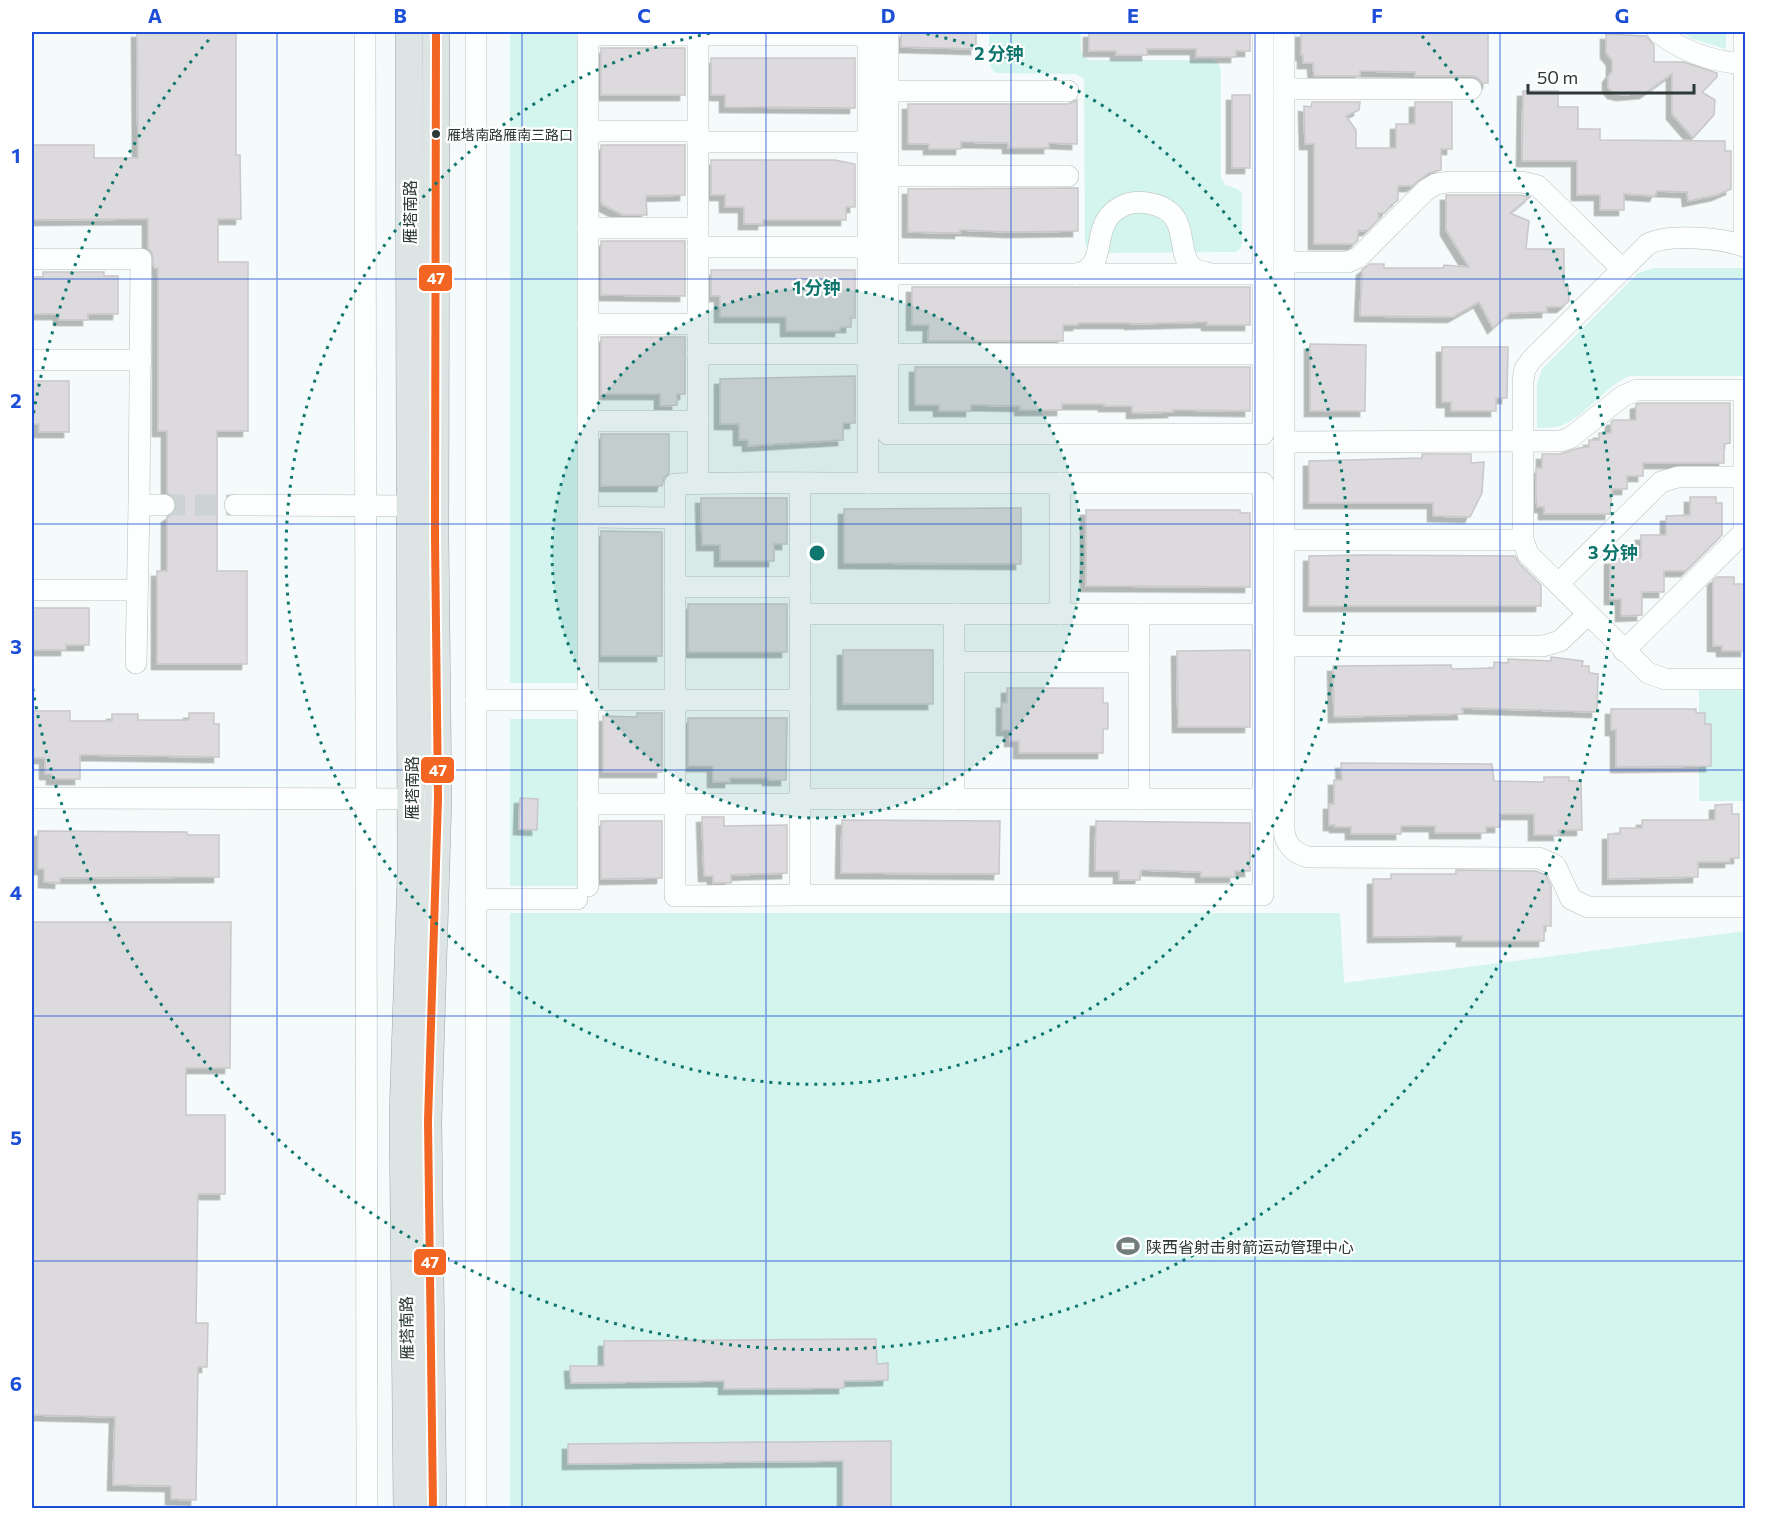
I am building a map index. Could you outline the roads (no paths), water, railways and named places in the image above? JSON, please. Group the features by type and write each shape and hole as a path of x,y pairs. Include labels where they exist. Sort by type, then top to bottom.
{"main road":[{"name":"雁塔南路","path":"407,1509 403,1116 411,874 408,506 409,32"},
{"name":"雁塔南路","path":"433,1509 428,1122 438,799 435,550 436,32"}],"street":[{"path":"365,32 367,1509"},
{"path":"476,32 476,1509"},
{"path":"875,33 868,142 868,247 888,434 1263,434 1263,32"},
{"path":"1284,32 1284,834 1288,844 1297,853 1314,858 1539,858 1555,865 1571,899 1588,907 1746,907"},
{"path":"1658,32 1672,44 1707,59 1745,64"},
{"path":"1744,32 1745,247 1720,239 1659,239 1648,244 1528,363 1523,380 1523,540 1528,554 1648,674 1659,678 1746,679"},
{"path":"476,900 583,892 588,804 588,33 875,33"},
{"path":"698,33 698,483"},
{"path":"868,483 878,354 888,274 888,91 875,33"},
{"path":"1284,89 1471,89"},
{"path":"888,91 1068,91"},
{"path":"588,131 868,142"},
{"path":"888,176 1068,176"},
{"path":"1284,262 1342,262 1359,257 1426,190 1442,182 1522,182 1538,186 1622,269"},
{"path":"1076,274 1086,272 1093,266 1097,257 1102,227 1112,214 1125,205 1142,202 1158,206 1172,215 1180,228 1185,257 1199,272 1211,274"},
{"path":"588,228 868,247"},
{"path":"32,259 141,259 136,663"},
{"path":"888,274 1263,274"},
{"path":"588,324 698,324"},
{"path":"698,354 1263,354"},
{"path":"32,360 141,360"},
{"path":"1284,442 1555,442 1570,438 1623,396 1636,390 1745,390 1745,532 1624,651"},
{"path":"588,421 698,421"},
{"path":"1558,584 1661,482 1678,477 1745,477"},
{"path":"800,483 800,895"},
{"path":"868,483 1263,483 1263,895 675,896 675,484 868,483"},
{"path":"1060,483 1060,614"},
{"path":"139,505 164,505"},
{"path":"235,505 408,506"},
{"path":"588,517 675,518"},
{"path":"1284,540 1523,540"},
{"path":"675,587 800,587"},
{"path":"32,590 137,590"},
{"path":"800,614 1263,614"},
{"path":"954,614 954,799"},
{"path":"1139,614 1139,799"},
{"path":"1284,646 1543,646 1560,641 1588,614"},
{"path":"954,662 1139,662"},
{"path":"476,700 800,700"},
{"path":"32,798 438,799"},
{"path":"588,804 954,799 1263,799"}],"tunnel":[{"path":"164,505 235,505"}],"place":[{"name":"雁塔南路雁南三路口","path":"436,134"},
{"name":"陕西省射击射箭运动管理中心","path":"1128,1246"}]}
